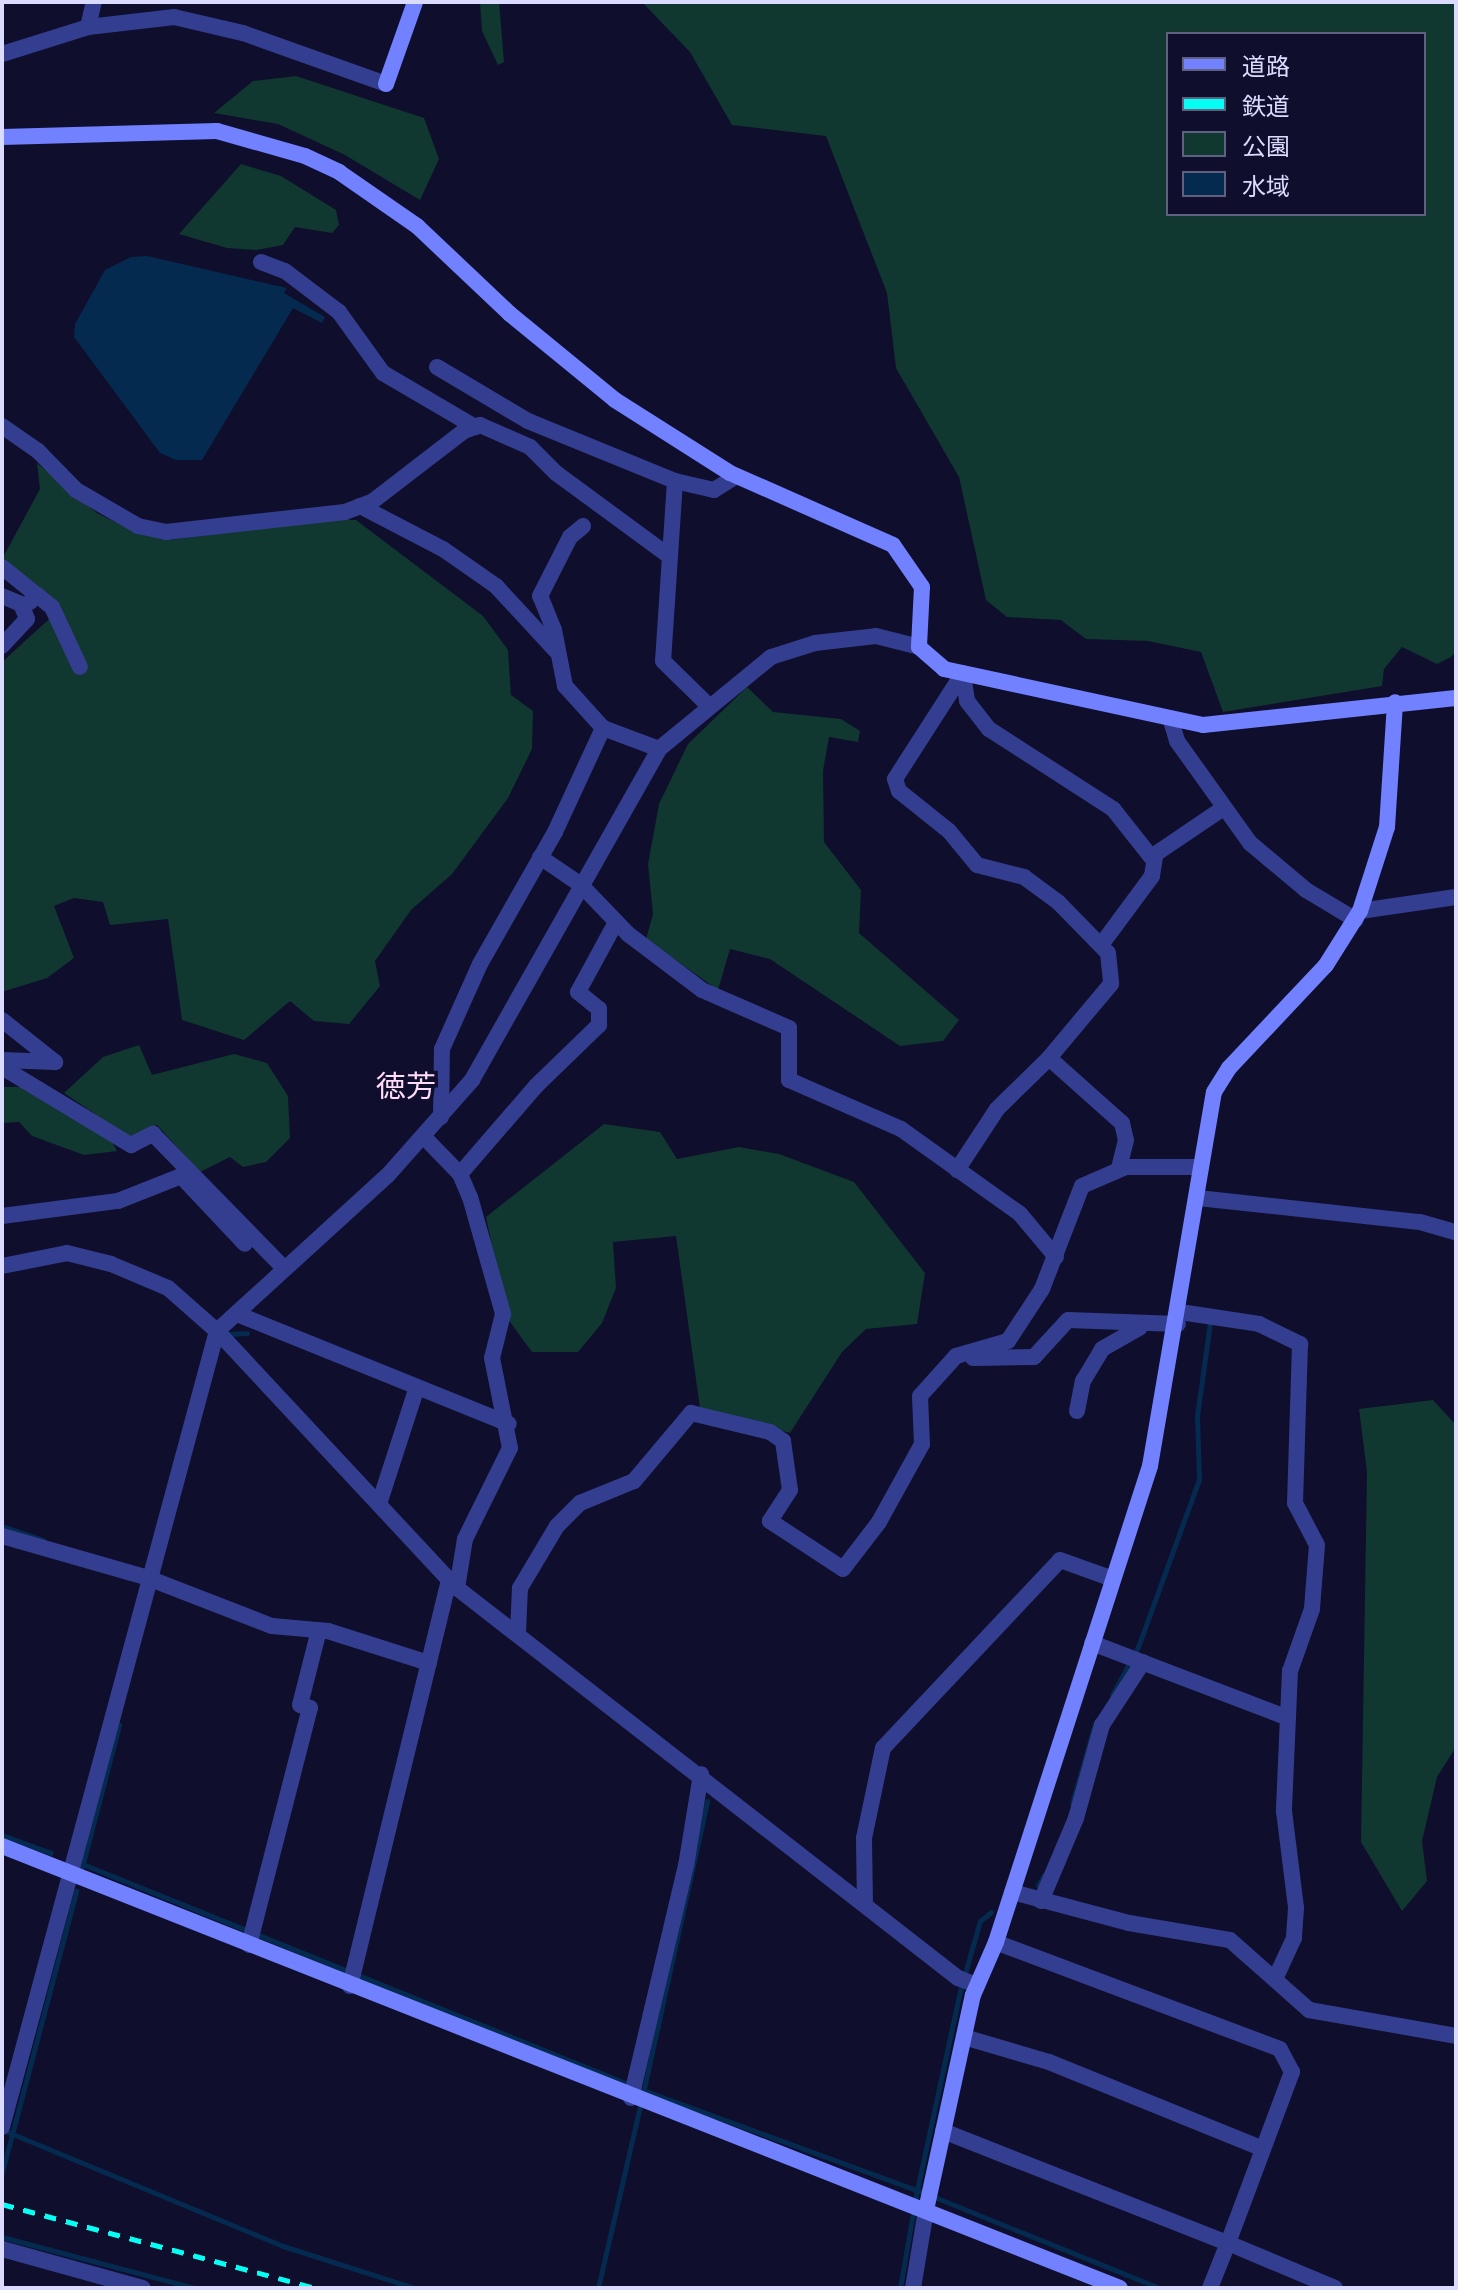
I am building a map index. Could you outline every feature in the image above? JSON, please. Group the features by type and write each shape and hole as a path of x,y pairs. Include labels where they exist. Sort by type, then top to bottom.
{"street":[{"path":"88,27 94,2"},
{"path":"2,54 88,27 174,17 206,22 386,84 415,2"},
{"path":"2,137 217,131 305,156 339,172 417,226 510,314 615,400 736,476 893,545 922,587 919,647"},
{"path":"261,262 285,271 339,312 383,373 475,427 494,429 530,447 556,473 669,556"},
{"path":"437,367 528,421 675,481 714,490 736,476"},
{"path":"2,426 38,451 76,490 152,529 229,527 360,506 475,427"},
{"path":"675,481 663,661 709,706"},
{"path":"360,506 443,549 496,586 557,652"},
{"path":"583,526 570,537 540,596 565,686 603,728 659,749"},
{"path":"2,567 52,607 80,667"},
{"path":"2,646 25,626 25,609 37,595"},
{"path":"2,596 25,609"},
{"path":"2,2125 217,1331 388,1175 472,1080 659,749 771,657 815,643 876,636 919,647 944,669 1171,721 1240,723 1395,702 1456,698"},
{"path":"963,673 967,701 989,729 1113,809 1155,857"},
{"path":"957,1170 997,1109 1049,1058 1111,984 1113,969 1101,945 1024,877 977,865 949,831 899,791 897,771 963,673"},
{"path":"913,2288 923,2201 943,2131 964,2037 967,1982 996,1942 1150,1466 1179,1318 1214,1092 1229,1068 1326,965 1358,916 1387,827 1395,702"},
{"path":"1171,721 1177,741 1222,809 1250,843 1306,890 1358,916 1456,897"},
{"path":"441,1117 442,1049 480,964 540,857 603,728"},
{"path":"1101,945 1152,876 1155,857 1222,809"},
{"path":"540,857 581,885 616,922 702,990 789,1028 789,1080 901,1129 1020,1214 1056,1257"},
{"path":"460,1174 536,1086 599,1025 599,1009 578,992 616,922"},
{"path":"2,1020 55,1062 4,1069"},
{"path":"1049,1058 1122,1123 1126,1140 1119,1169"},
{"path":"4,1069 131,1145 153,1134 280,1271"},
{"path":"352,1978 429,1663 465,1539 510,1448 509,1424 492,1358 503,1314 460,1174 423,1136"},
{"path":"518,1633 520,1588 557,1526 580,1503 634,1481 691,1413 770,1432 783,1441 790,1490 770,1521 843,1569 879,1522 922,1444 920,1396 956,1356 1008,1341 1056,1257 1082,1186 1119,1169 1201,1167"},
{"path":"2,1216 118,1201 181,1176 280,1271"},
{"path":"1198,1198 1420,1222 1456,1232"},
{"path":"2,1266 67,1253 111,1264 168,1288 217,1331 453,1584 967,1982"},
{"path":"237,1314 509,1424"},
{"path":"1077,1411 1083,1381 1102,1349 1148,1325 1179,1318 1259,1324 1300,1344 1295,1503 1317,1545 1312,1609 1290,1671 1284,1811 1296,1908 1294,1938 1276,1977"},
{"path":"956,1356 1015,1361 1034,1357 1068,1320 1148,1325"},
{"path":"379,1504 417,1387"},
{"path":"2,1536 148,1578 272,1626 319,1630 429,1663"},
{"path":"865,1904 864,1838 883,1748 1060,1560 1113,1579"},
{"path":"251,1937 310,1708 300,1705 319,1630"},
{"path":"1092,1643 1286,1717"},
{"path":"1041,1901 1076,1818 1102,1725 1136,1660"},
{"path":"636,2095 686,1866 701,1774"},
{"path":"2,1846 251,1937 636,2095 923,2201 1120,2288"},
{"path":"1012,1892 1041,1901 1230,1940 1276,1977 1289,1996 1309,2010 1456,2036"},
{"path":"996,1942 1280,2049 1292,2072 1210,2288"},
{"path":"964,2037 1049,2062 1263,2149"},
{"path":"943,2131 1335,2288"},
{"path":"2,2249 143,2288"}],"green space":[{"path":"480,2 499,2 504,62 498,65 482,31"},
{"path":"642,2 1456,2 1456,651 1437,664 1402,647 1384,669 1382,686 1223,712 1201,652 1148,641 1086,639 1061,620 1007,617 986,600 959,477 896,368 887,293 826,136 732,125 690,52"},
{"path":"296,76 424,118 439,159 420,200 345,155 278,124 214,113 253,81"},
{"path":"241,164 281,176 336,210 339,225 332,233 295,227 283,245 257,250 227,248 179,234"},
{"path":"37,463 97,513 137,533 170,540 327,519 356,520 483,616 508,650 511,695 533,711 532,749 508,798 452,874 411,910 375,961 380,986 349,1024 314,1021 290,1001 244,1040 182,1020 168,919 110,925 103,902 74,898 54,906 74,958 47,978 2,992 2,662 58,611 2,559 40,489"},
{"path":"747,687 773,712 841,719 860,731 858,742 829,737 823,771 824,842 861,890 859,933 959,1020 943,1041 900,1046 770,959 730,949 718,990 646,939 653,914 648,864 659,804 688,744"},
{"path":"139,1045 152,1075 234,1054 267,1063 288,1096 290,1138 266,1162 243,1167 230,1157 200,1172 157,1125 129,1137 64,1093 103,1057"},
{"path":"2,1087 23,1087 112,1142 117,1151 84,1155 32,1136 19,1122 2,1123"},
{"path":"604,1124 660,1132 677,1159 739,1147 779,1154 854,1182 925,1273 917,1324 866,1329 842,1352 790,1433 700,1408 676,1236 613,1242 616,1288 602,1323 578,1352 532,1352 507,1318 486,1217"},
{"path":"1433,1400 1456,1425 1456,1747 1437,1777 1422,1841 1427,1881 1402,1911 1361,1842 1367,1472 1359,1409"}],"water":[{"path":"147,256 287,288 284,293 325,317 322,323 293,308 202,460 176,460 160,453 74,337 75,324 105,270 131,257"}],"waterway":[{"path":"1112,1695 1138,1647 1199,1479 1197,1416 1210,1322"},
{"path":"230,1334 247,1333"},
{"path":"2,1526 43,1540"},
{"path":"1072,1803 1095,1724"},
{"path":"82,1867 119,1725"},
{"path":"643,2093 707,1801"},
{"path":"2,1835 51,1853"},
{"path":"80,1863 643,2090 917,2190 960,1991 980,1921 991,1912"},
{"path":"1038,1885 1044,1875"},
{"path":"2,2172 76,1891"},
{"path":"598,2288 641,2102"},
{"path":"3,2130 283,2246 415,2288"},
{"path":"900,2288 917,2190 1159,2288"},
{"path":"2,2237 195,2288"}],"railway":[{"path":"2,2204 315,2288"}],"district":[{"name":"徳芳","path":"406,1086"}]}
